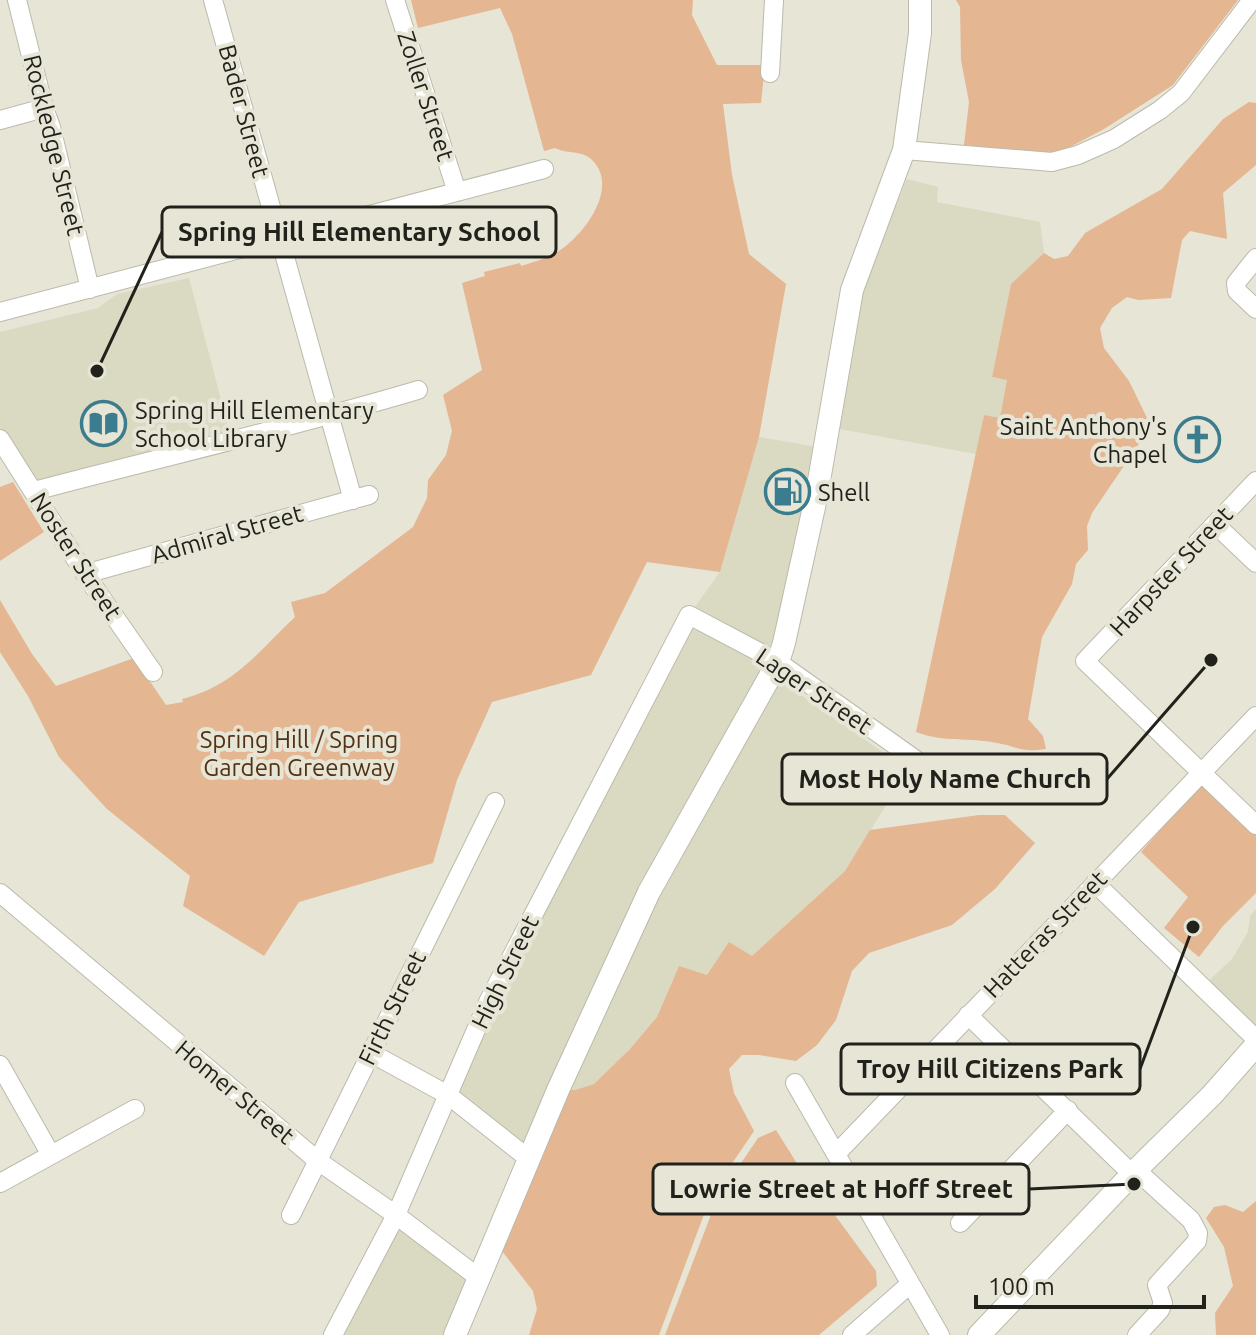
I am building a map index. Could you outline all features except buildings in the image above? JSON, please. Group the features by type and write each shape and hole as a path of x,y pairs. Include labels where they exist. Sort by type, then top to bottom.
{"street":[{"name":"Rockledge Street","path":"17,0 90,289"},
{"name":"Bader Street","path":"213,0 328,417 361,497"},
{"name":"Zoller Street","path":"395,0 457,192"},
{"path":"770,73 774,0"},
{"path":"455,1335 558,1090 649,892 778,662 816,498 852,290 904,150 920,33 920,0"},
{"path":"904,150 1052,162 1078,155 1114,139 1181,93 1250,11"},
{"path":"0,120 44,108"},
{"path":"0,312 544,169"},
{"path":"1256,258 1236,283 1237,291 1256,309"},
{"path":"34,491 328,417 418,390"},
{"name":"Noster Street","path":"0,439 85,574 153,672"},
{"name":"Harpster Street","path":"1200,773 1085,661 1256,481"},
{"name":"Admiral Street","path":"85,574 361,497"},
{"path":"1215,524 1256,563"},
{"name":"Lager Street","path":"689,615 778,662 916,760 925,782"},
{"name":"High Street","path":"333,1335 396,1215 488,1002 689,615"},
{"name":"Hatteras Street","path":"836,1154 1256,716"},
{"path":"1200,773 1256,825"},
{"name":"Firth Street","path":"291,1215 495,802"},
{"path":"1095,883 1256,1039"},
{"name":"Homer Street","path":"0,893 318,1161 479,1278"},
{"path":"968,1015 1134,1172 1191,1220 1198,1233 1197,1241 1157,1285 1163,1303 1137,1335"},
{"path":"979,1335 1212,1095 1256,1045"},
{"path":"369,1052 448,1095 529,1159"},
{"path":"0,1065 51,1155"},
{"path":"795,1083 940,1335"},
{"path":"0,1183 135,1109"},
{"path":"960,1223 1068,1110"},
{"path":"852,1335 910,1284"}],"shaded area":[{"path":"907,179 938,187 937,202 1040,222 1044,253 1011,284 992,377 1008,380 1000,418 984,415 976,454 840,429 861,292"},
{"path":"189,278 230,434 37,483 0,427 0,332 98,308 117,294"},
{"path":"759,437 817,447 784,683 908,770 845,871 752,956 707,976 679,966 657,1017 594,1084 575,1090 529,1159 448,1095 689,615 720,572"},
{"path":"1256,909 1256,1039 1202,987 1232,959 1248,932 1250,916"},
{"path":"396,1215 479,1278 455,1335 333,1335"}],"green space":[{"name":"Spring Hill / Spring Garden Greenway","path":"411,0 693,0 692,15 717,65 765,65 761,103 723,104 732,175 749,254 786,284 759,437 720,572 647,562 591,675 492,702 457,780 433,863 299,902 264,956 183,906 190,876 107,809 59,757 28,696 0,652 0,600 32,654 56,686 134,658 166,705 183,702 182,699 231,677 257,655 295,617 291,602 325,593 413,527 427,498 428,480 446,455 452,431 443,395 482,370 462,283 485,276 484,272 520,263 521,266 544,258 567,245 588,223 601,196 602,183 599,170 587,156 555,148 544,151 512,34 500,8 418,28"},
{"path":"956,0 1238,0 1173,85 1104,129 1055,155 964,145 969,102 961,60 960,7"},
{"path":"1249,102 1256,103 1256,165 1223,193 1227,239 1190,231 1182,240 1171,298 1138,300 1127,297 1112,308 1100,328 1104,348 1129,381 1151,426 1092,513 1087,526 1088,550 1076,564 1072,584 1042,637 1028,719 1043,736 1046,749 1025,750 976,740 937,738 916,732 984,415 1000,418 1007,380 992,377 1011,284 1044,253 1054,259 1068,256 1085,233 1162,189 1223,119"},
{"path":"13,482 44,532 0,561 0,487"},
{"path":"1202,782 1256,833 1256,893 1223,926 1199,957 1164,928 1188,897 1141,852"},
{"path":"979,815 1005,815 1035,843 995,889 952,925 869,953 852,971 836,1020 817,1045 796,1061 742,1055 729,1069 734,1093 754,1131 712,1193 659,1335 529,1335 537,1309 533,1291 495,1242 558,1090 575,1090 594,1084 630,1049 657,1017 679,966 707,975 729,942 752,956 845,871 870,830"},
{"path":"776,1130 876,1271 877,1286 819,1335 665,1335 717,1199 758,1138"},
{"path":"1256,1201 1256,1335 1216,1335 1215,1313 1233,1286 1224,1247 1206,1218 1214,1207 1225,1205 1243,1212"}],"place":[{"name":"Spring Hill Elementary School","path":"97,371"},
{"name":"Spring Hill Elementary School Library","path":"104,424"},
{"name":"Saint Anthony's Chapel","path":"1198,440"},
{"name":"Shell","path":"787,492"},
{"name":"Most Holy Name Church","path":"1211,660"},
{"name":"Troy Hill Citizens Park","path":"1193,927"},
{"name":"Lowrie Street at Hoff Street","path":"1134,1184"}]}
